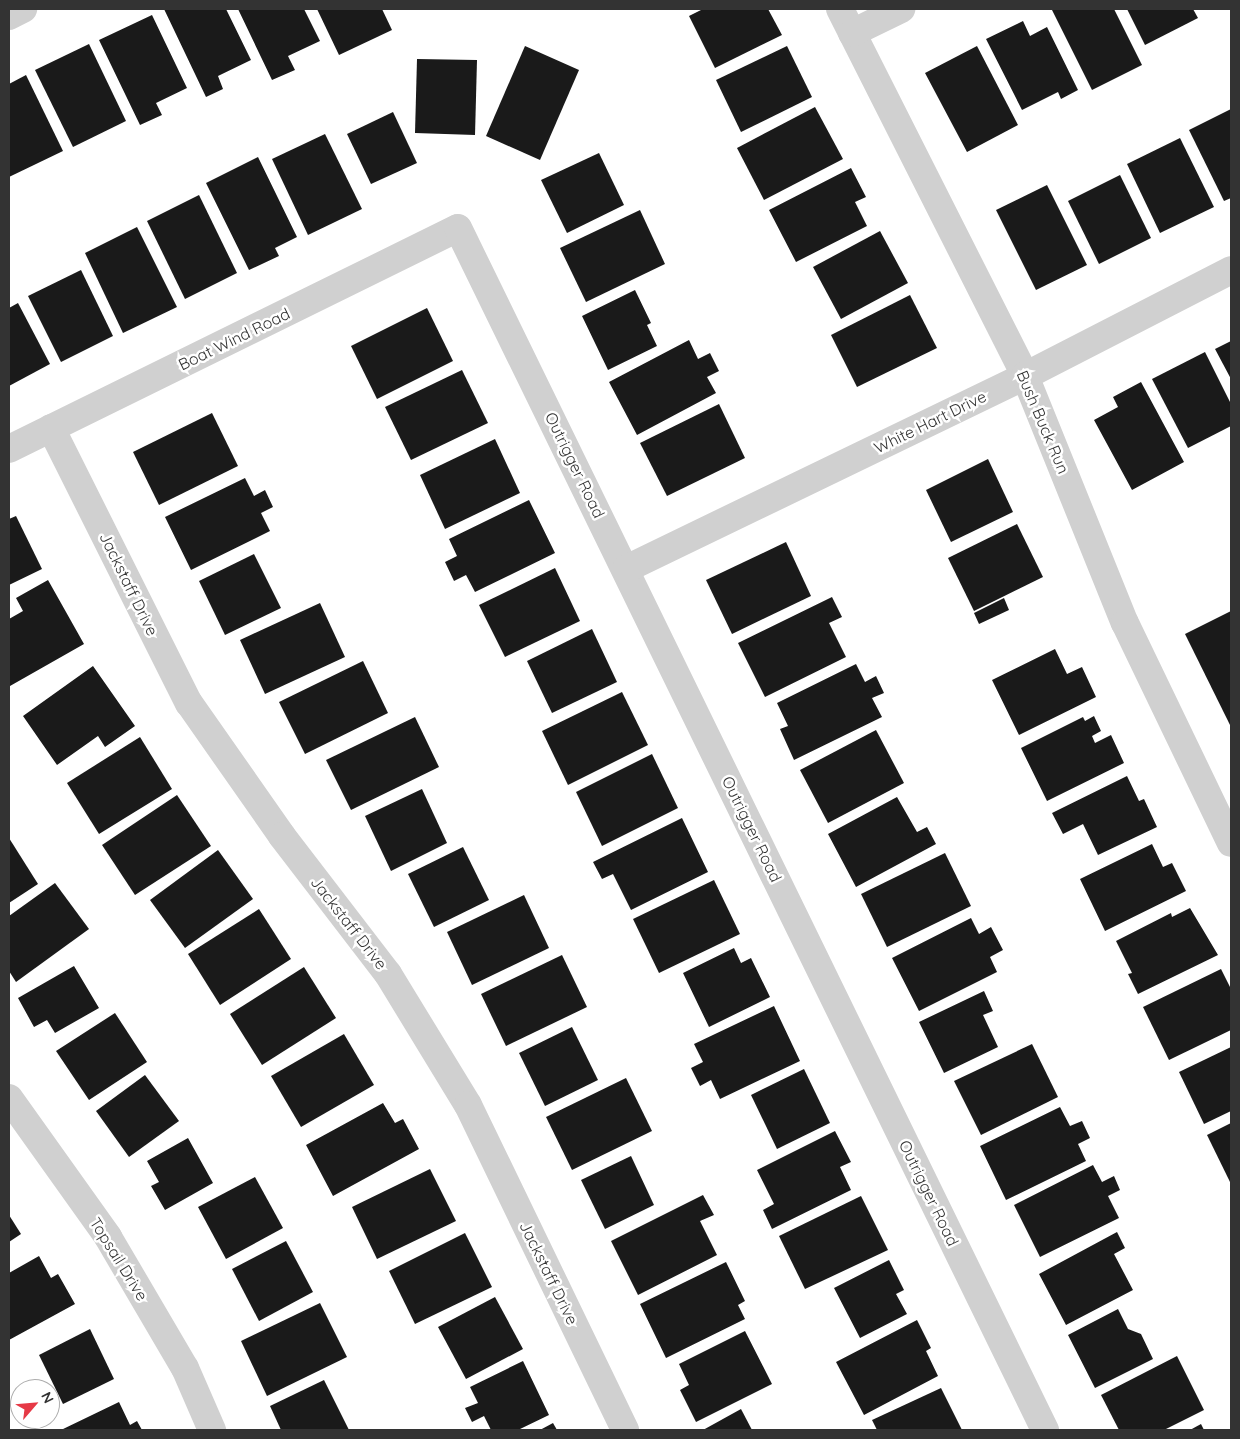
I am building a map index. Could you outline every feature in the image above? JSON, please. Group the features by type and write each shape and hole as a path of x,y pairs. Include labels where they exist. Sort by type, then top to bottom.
{"street":[{"path":"9,16 23,9"},
{"name":"Bush Buck Run","path":"840,9 1024,376 1125,623 1222,798 1231,843"},
{"path":"852,33 901,9"},
{"name":"Boat Wind Road","path":"9,449 458,228"},
{"name":"Outrigger Road","path":"458,228 1045,1430"},
{"name":"White Hart Drive","path":"626,569 1024,376 1231,270"},
{"name":"Jackstaff Drive","path":"51,428 188,703 282,836 388,974 468,1105 625,1430"},
{"name":"Topsail Drive","path":"9,1098 108,1237 185,1368 212,1430"}],"building":[{"path":"164,9 226,9 251,60 218,76 223,89 206,97"},
{"path":"238,9 304,9 320,41 288,56 295,70 272,80"},
{"path":"317,9 382,9 392,30 339,55"},
{"path":"703,9 768,9 782,35 715,68 689,16"},
{"path":"1114,9 1142,65 1092,90 1052,10"},
{"path":"1127,9 1193,9 1198,18 1145,45"},
{"path":"152,15 187,88 156,103 162,115 140,125 99,40"},
{"path":"1023,21 1030,36 1047,27 1078,90 1061,99 1058,92 1022,110 986,39"},
{"path":"89,44 126,121 73,147 35,70"},
{"path":"525,46 579,70 540,160 486,136"},
{"path":"787,46 812,97 741,132 716,80"},
{"path":"977,46 1018,125 967,152 925,73"},
{"path":"417,59 477,60 475,135 415,133"},
{"path":"26,75 63,151 9,177 9,84"},
{"path":"815,107 843,159 764,200 737,148"},
{"path":"1231,109 1231,198 1224,201 1189,130"},
{"path":"393,112 417,163 371,184 347,134"},
{"path":"325,134 362,209 308,235 272,159"},
{"path":"1180,138 1214,207 1160,233 1127,164"},
{"path":"599,153 624,205 567,233 541,180"},
{"path":"258,157 297,237 275,248 279,256 249,270 206,183"},
{"path":"851,168 866,197 855,202 867,226 796,262 769,210"},
{"path":"1120,175 1151,238 1099,264 1068,201"},
{"path":"1047,185 1087,265 1036,290 996,210"},
{"path":"199,195 237,273 185,299 147,221"},
{"path":"640,210 665,264 586,302 560,248"},
{"path":"137,227 177,307 123,333 85,253"},
{"path":"880,231 908,283 841,319 813,267"},
{"path":"81,270 113,336 61,362 28,296"},
{"path":"635,290 651,323 647,325 657,346 608,370 582,316"},
{"path":"910,295 937,348 857,387 831,335"},
{"path":"18,303 50,364 9,386 9,308"},
{"path":"427,308 453,361 377,399 351,346"},
{"path":"689,340 698,359 710,353 719,371 707,377 716,393 637,435 609,382"},
{"path":"1231,341 1231,379 1215,349"},
{"path":"1205,352 1231,404 1231,426 1188,448 1152,379"},
{"path":"462,370 488,423 411,460 385,407"},
{"path":"1141,382 1184,462 1132,490 1094,420 1118,407 1113,397"},
{"path":"719,404 745,458 667,496 640,443"},
{"path":"212,413 238,466 159,505 133,452"},
{"path":"495,439 520,493 445,529 420,475"},
{"path":"988,459 1013,512 951,542 926,490"},
{"path":"245,478 254,496 265,490 273,507 261,513 270,531 191,570 165,517"},
{"path":"529,500 555,553 475,592 466,575 454,581 445,562 457,556 449,539"},
{"path":"16,516 42,569 9,585 9,519"},
{"path":"1017,524 1043,577 974,611 948,558"},
{"path":"786,542 811,596 732,634 706,580"},
{"path":"254,554 281,608 225,635 199,581"},
{"path":"555,568 580,621 505,657 479,605"},
{"path":"48,580 84,644 10,686 9,619 23,611 16,598"},
{"path":"832,597 842,617 829,623 846,657 765,697 738,643"},
{"path":"1004,598 1009,610 979,624 974,613"},
{"path":"320,603 345,657 265,694 240,640"},
{"path":"1231,611 1231,727 1185,634"},
{"path":"592,629 617,682 552,713 527,661"},
{"path":"1055,649 1067,674 1082,667 1096,697 1019,735 992,680"},
{"path":"363,661 388,713 305,754 279,702"},
{"path":"856,664 865,682 876,676 884,693 872,698 882,717 794,760 780,729 788,726 777,703"},
{"path":"93,666 135,726 105,747 98,736 57,765 23,716"},
{"path":"622,692 648,745 568,785 542,731"},
{"path":"1094,716 1101,731 1092,736 1095,743 1111,735 1124,763 1047,801 1021,748 1083,717 1085,721"},
{"path":"415,717 439,767 351,810 326,760"},
{"path":"876,730 904,783 828,823 800,770"},
{"path":"140,737 172,789 99,834 67,783"},
{"path":"652,754 678,808 602,846 576,792"},
{"path":"1127,776 1139,801 1144,799 1157,827 1098,855 1083,824 1063,834 1052,813"},
{"path":"422,789 447,843 391,871 365,816"},
{"path":"177,795 211,846 135,895 102,845"},
{"path":"897,797 917,832 927,827 936,844 856,887 828,834"},
{"path":"682,818 708,872 631,910 613,874 602,879 593,862"},
{"path":"9,838 38,884 9,903"},
{"path":"1152,844 1163,867 1172,863 1186,891 1105,931 1080,879"},
{"path":"463,847 489,900 434,927 408,874"},
{"path":"218,850 253,899 185,948 150,900"},
{"path":"945,853 971,906 887,947 861,894"},
{"path":"714,880 740,934 659,973 633,919"},
{"path":"55,883 89,929 16,982 9,971 9,916"},
{"path":"524,895 549,948 472,985 447,932"},
{"path":"1190,908 1218,955 1138,994 1128,974 1132,973 1116,941 1171,913 1172,917"},
{"path":"259,909 291,959 220,1005 188,954"},
{"path":"971,918 979,934 991,927 1003,950 990,957 997,972 919,1011 892,958"},
{"path":"734,948 741,963 751,958 770,997 709,1027 683,973"},
{"path":"562,955 587,1007 506,1046 481,994"},
{"path":"74,966 99,1008 55,1033 47,1020 34,1027 18,998"},
{"path":"304,967 336,1018 262,1065 230,1014"},
{"path":"1221,969 1231,989 1231,1030 1169,1060 1143,1007"},
{"path":"984,991 993,1011 983,1015 998,1047 944,1073 919,1022"},
{"path":"774,1006 800,1061 720,1099 711,1080 700,1086 691,1068 703,1062 694,1044"},
{"path":"115,1013 147,1062 89,1100 56,1051"},
{"path":"572,1027 598,1080 545,1106 519,1053"},
{"path":"344,1034 374,1085 301,1127 271,1076"},
{"path":"1032,1044 1058,1097 981,1135 954,1081"},
{"path":"1231,1047 1231,1111 1204,1124 1179,1072"},
{"path":"804,1069 830,1123 777,1149 751,1095"},
{"path":"145,1075 179,1121 129,1157 96,1111"},
{"path":"626,1078 652,1131 572,1170 546,1117"},
{"path":"383,1103 395,1123 403,1119 419,1149 333,1196 306,1145"},
{"path":"1060,1107 1070,1126 1082,1121 1090,1138 1078,1144 1086,1161 1006,1200 980,1146"},
{"path":"1231,1123 1231,1184 1207,1135"},
{"path":"835,1131 851,1162 840,1167 851,1190 772,1229 763,1210 774,1204 757,1170"},
{"path":"188,1138 213,1183 165,1210 151,1186 159,1182 147,1161"},
{"path":"631,1156 654,1205 605,1229 581,1180"},
{"path":"1093,1165 1102,1182 1114,1176 1120,1190 1108,1196 1119,1218 1040,1257 1014,1205"},
{"path":"430,1169 456,1221 377,1259 352,1207"},
{"path":"255,1177 283,1228 226,1259 198,1207"},
{"path":"703,1195 714,1215 700,1221 717,1255 638,1295 611,1241"},
{"path":"861,1196 888,1250 805,1289 779,1236"},
{"path":"9,1215 21,1234 9,1242"},
{"path":"1117,1232 1125,1248 1114,1254 1133,1290 1066,1325 1039,1274"},
{"path":"465,1233 492,1287 415,1324 389,1271"},
{"path":"286,1241 313,1292 259,1321 232,1269"},
{"path":"39,1256 51,1278 58,1274 75,1304 9,1340 9,1273"},
{"path":"889,1260 904,1290 896,1294 907,1314 860,1338 834,1288"},
{"path":"726,1262 745,1301 738,1305 745,1319 666,1358 640,1304"},
{"path":"495,1297 523,1349 466,1379 438,1327"},
{"path":"320,1303 347,1357 267,1396 241,1341"},
{"path":"1118,1309 1128,1329 1141,1334 1153,1359 1095,1388 1068,1335"},
{"path":"917,1320 931,1348 926,1351 938,1376 864,1415 836,1362"},
{"path":"90,1329 114,1379 63,1404 60,1398 60,1379 51,1379 39,1355"},
{"path":"745,1331 772,1384 696,1422 680,1390 689,1385 679,1364"},
{"path":"1177,1356 1204,1410 1164,1430 1119,1430 1101,1395"},
{"path":"523,1361 549,1415 518,1430 491,1430 484,1416 472,1422 465,1408 478,1403 470,1387"},
{"path":"324,1380 349,1430 281,1430 270,1406"},
{"path":"941,1388 962,1430 877,1430 872,1420"},
{"path":"119,1402 130,1425 137,1421 142,1430 61,1430"},
{"path":"741,1409 752,1430 703,1430"},
{"path":"553,1423 557,1430 540,1430"},
{"path":"1201,1424 1204,1430 1190,1430"}]}
